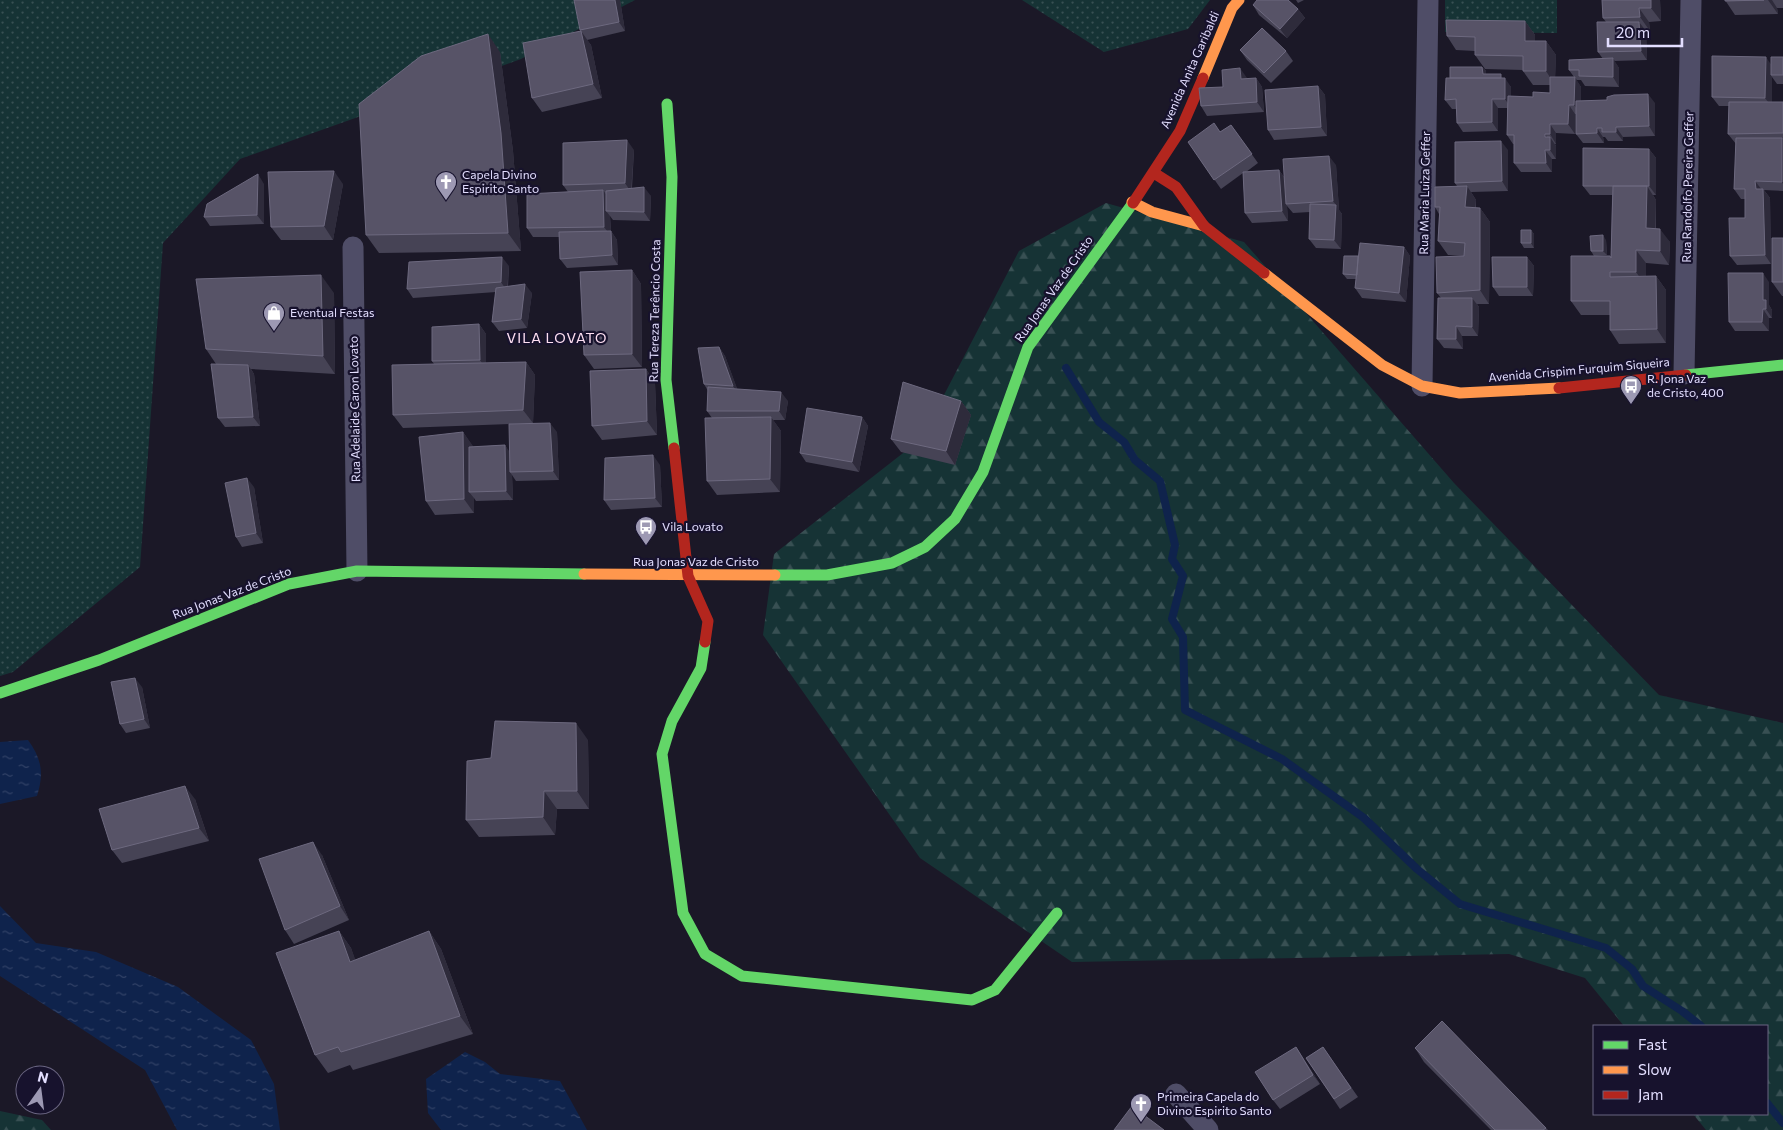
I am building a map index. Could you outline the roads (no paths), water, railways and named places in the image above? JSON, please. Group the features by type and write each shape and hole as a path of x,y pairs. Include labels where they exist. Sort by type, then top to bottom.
{"street":[{"name":"Avenida Anita Garibaldi","path":"1132,202 1154,173 1180,131 1232,8 1239,0"},
{"name":"Rua Maria Luiza Geffer","path":"1422,386 1428,0"},
{"name":"Rua Randolfo Pereira Geffer","path":"1684,374 1691,0"},
{"name":"Rua Tereza Terêncio Costa","path":"667,104 672,177 666,380 688,576 708,621 701,668 672,721 662,754 683,913 706,954 742,976 972,1000 995,990 1057,913"},
{"name":"Avenida Crispim Furquim Siqueira","path":"1154,173 1176,187 1204,226 1382,365 1422,386 1460,393 1535,390 1783,365"},
{"name":"Rua Jonas Vaz de Cristo","path":"0,693 99,660 289,584 358,571 688,576 827,575 892,563 925,547 955,519 983,472 1028,347 1132,202"},
{"path":"1132,202 1152,212 1204,226"},
{"name":"Rua Adelaide Caron Lovato","path":"353,247 358,571"},
{"path":"1176,1094 1208,1130"}],"water":[{"path":"28,740 39,760 41,781 37,796 0,804 0,742"},
{"path":"0,906 36,943 96,952 178,987 251,1040 274,1084 280,1130 177,1130 145,1070 0,976"},
{"path":"465,1052 485,1062 500,1074 560,1081 587,1130 441,1130 428,1113 426,1079"}],"waterway":[{"path":"1066,368 1099,422 1124,442 1135,460 1160,481 1175,545 1172,559 1183,576 1172,619 1183,637 1185,710 1282,759 1364,818 1417,869 1460,904 1606,948 1632,969 1643,986 1700,1025"},
{"path":"1768,1104 1783,1123"}],"place":[{"name":"Capela Divino Espirito Santo","path":"446,201"},
{"name":"Eventual Festas","path":"274,332"},
{"name":"R. Jona Vaz de Cristo, 400","path":"1631,405"},
{"name":"Vila Lovato","path":"646,546"},
{"name":"Primeira Capela do Divino Espirito Santo","path":"1141,1123"}],"district":[{"name":"VILA LOVATO","path":"557,338"}]}
